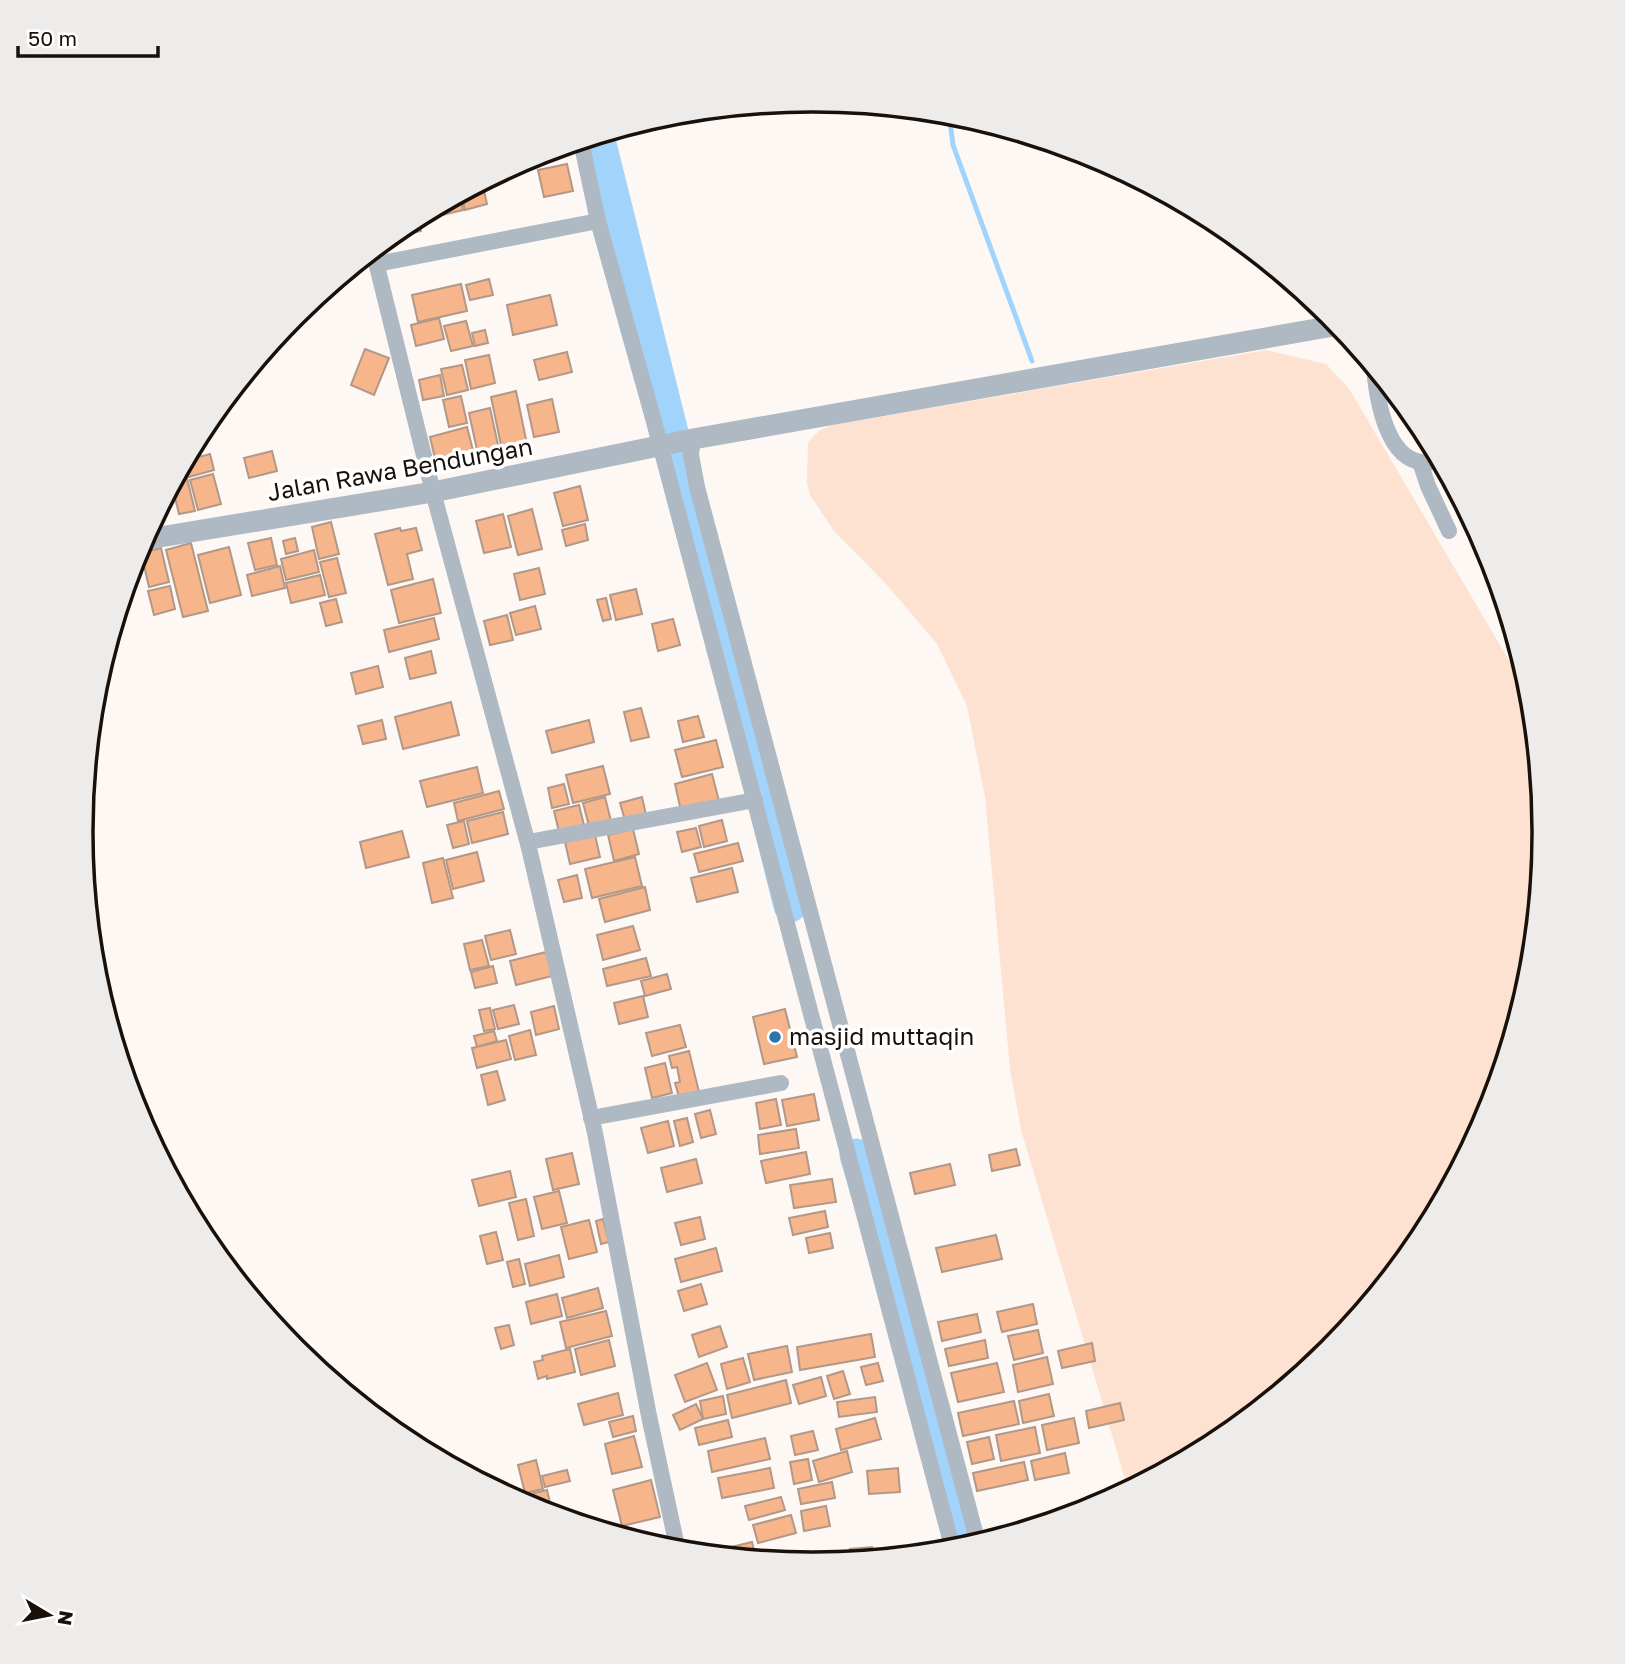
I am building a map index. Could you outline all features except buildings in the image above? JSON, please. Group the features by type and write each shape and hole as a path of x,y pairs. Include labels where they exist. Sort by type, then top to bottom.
{"street":[{"path":"583,149 598,221 662,445 950,1539"},
{"path":"381,256 598,221"},
{"path":"376,260 433,492 528,842 591,1118 675,1539"},
{"name":"Jalan Rawa Bendungan","path":"157,538 433,492 662,445 1326,328"},
{"path":"1375,383 1383,424 1390,437 1401,450 1420,462 1430,463"},
{"path":"690,440 701,501 975,1533"},
{"path":"1420,462 1449,531"},
{"path":"528,842 755,800"},
{"path":"591,1118 781,1083"}],"shaded area":[{"path":"1266,350 1326,364 1350,390 1512,666 1526,738 1531,785 1531,879 1526,926 1508,1018 1494,1063 1458,1150 1436,1192 1384,1270 1354,1307 1321,1341 1251,1403 1172,1455 1125,1480 1021,1130 1010,1069 985,797 967,706 937,644 887,585 834,531 810,495 807,483 808,442 820,430 833,425"}],"waterway":[{"path":"950,126 953,145 1032,361"},
{"path":"600,144 790,906"},
{"path":"856,1155 896,1291 961,1536"}],"place":[{"name":"masjid muttaqin","path":"775,1037"}]}
